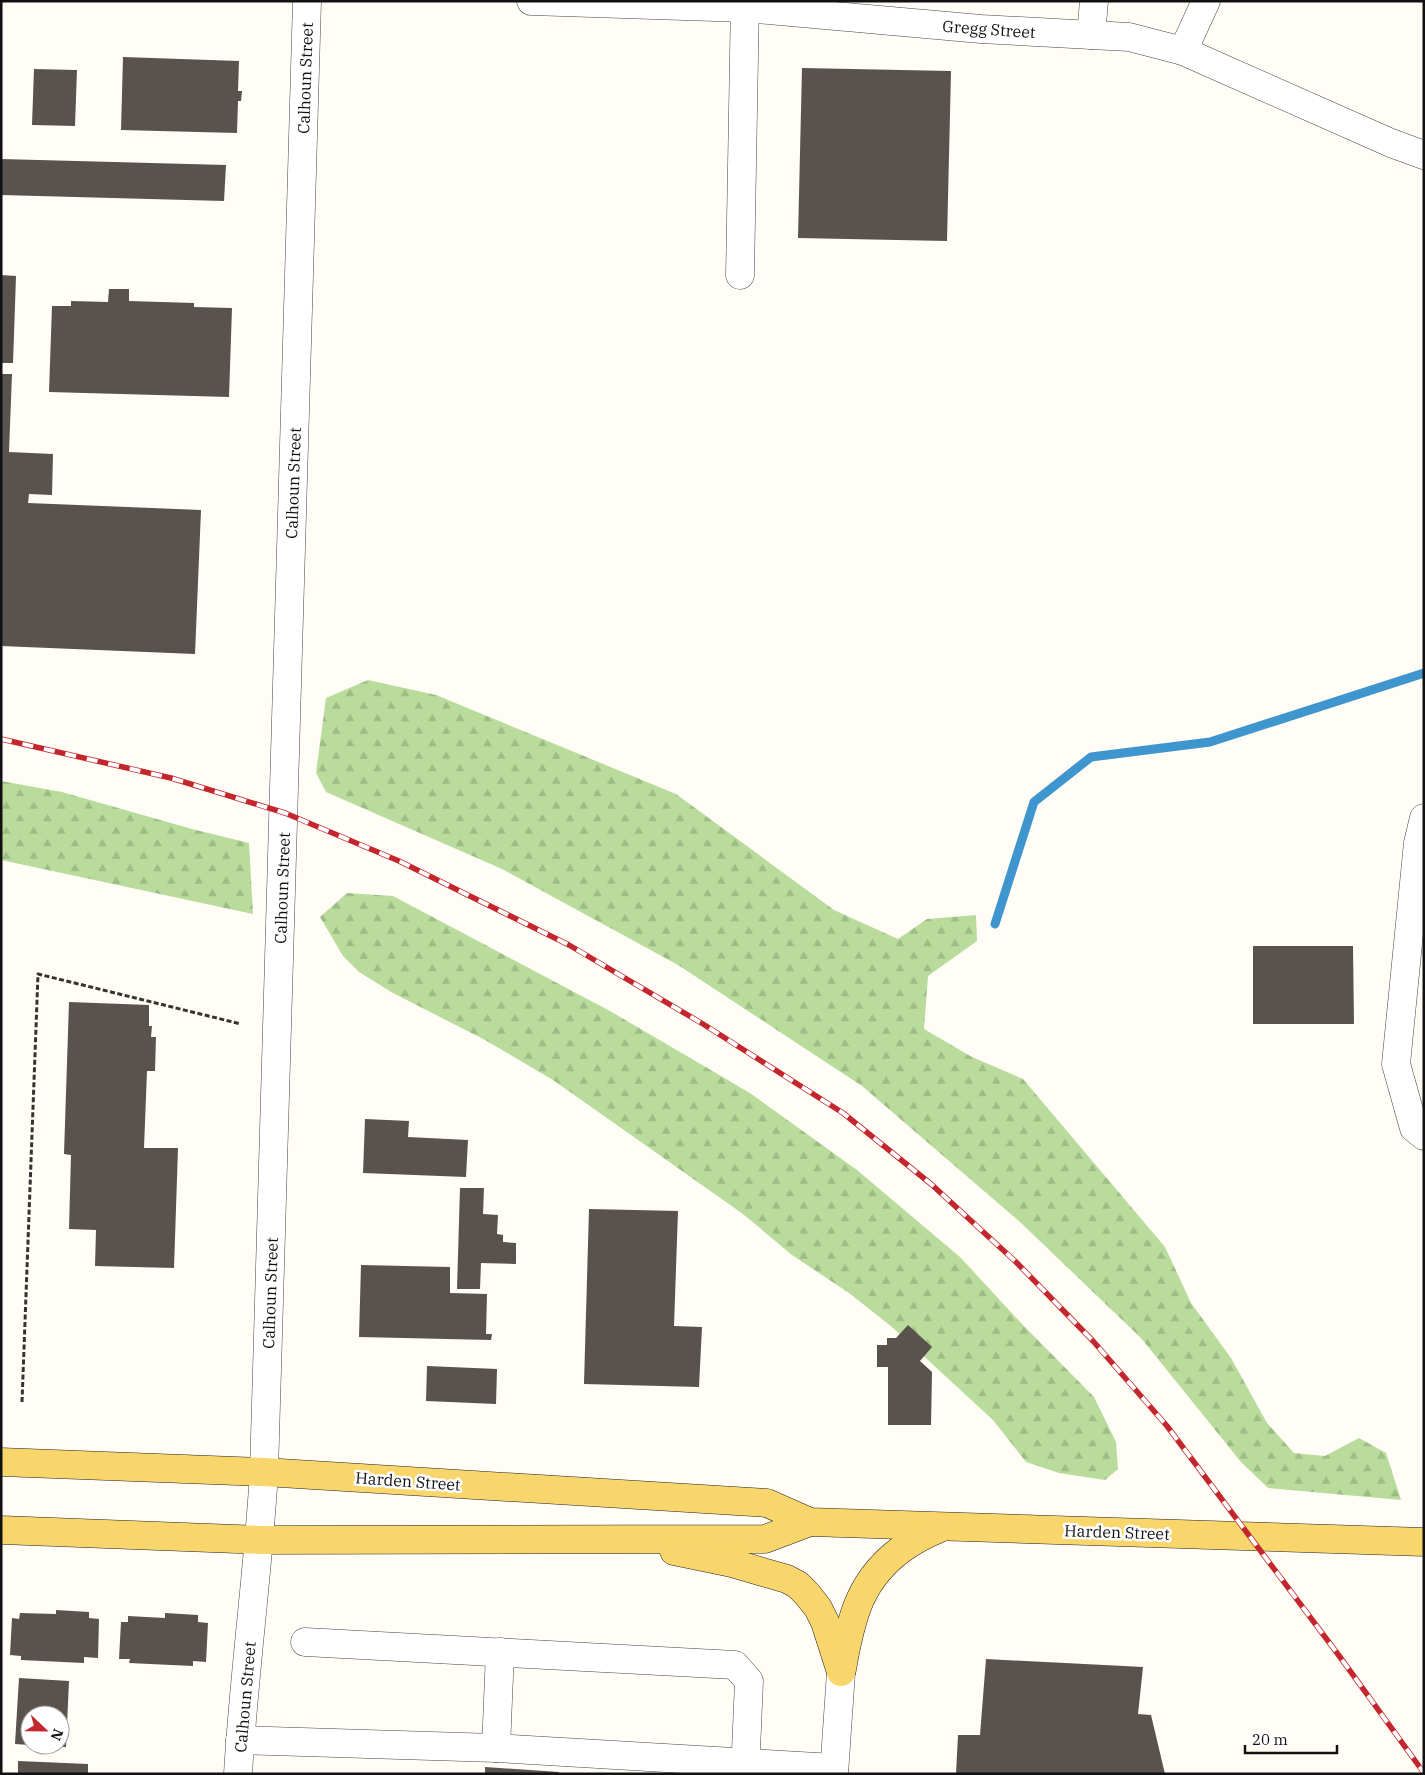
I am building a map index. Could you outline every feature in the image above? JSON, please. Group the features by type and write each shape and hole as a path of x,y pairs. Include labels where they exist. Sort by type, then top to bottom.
{"main road":[{"name":"Harden Street","path":"1,1462 264,1472 767,1503 810,1522 1424,1542"},
{"name":"Harden Street","path":"1,1530 260,1540 765,1539 810,1522"},
{"path":"841,1672 848,1635 857,1603 874,1574 888,1559 907,1545 941,1527"},
{"path":"616,1540 732,1563 787,1579 808,1594 818,1608 825,1622 841,1672"}],"street":[{"name":"Calhoun Street","path":"238,1774 260,1540 264,1472 307,1"},
{"name":"Gregg Street","path":"531,1 745,5 981,29 1129,37 1183,51 1392,143 1424,155"},
{"path":"1091,35 1094,1"},
{"path":"1183,51 1206,1"},
{"path":"740,275 745,5"},
{"path":"1424,818 1418,843 1396,1064 1414,1128 1424,1136"},
{"path":"305,1642 735,1665 749,1681 746,1768"},
{"path":"496,1748 500,1652"},
{"path":"240,1740 496,1748 746,1768 834,1771 841,1672"}],"path":[{"path":"22,1402 38,974 242,1024"}],"green space":[{"path":"368,680 436,695 676,794 834,910 898,939 927,919 976,915 977,941 928,976 924,1029 972,1057 1023,1079 1165,1247 1191,1303 1231,1358 1267,1423 1294,1453 1325,1456 1359,1438 1386,1453 1401,1500 1268,1488 1241,1462 1141,1338 1019,1221 862,1086 678,965 502,869 326,792 316,773 326,698"},
{"path":"1,781 62,792 249,843 253,914 1,860"},
{"path":"347,893 393,896 610,1011 750,1093 857,1170 960,1257 1022,1324 1094,1397 1116,1442 1118,1469 1105,1480 1059,1473 1026,1462 993,1420 892,1327 849,1293 792,1255 743,1214 553,1080 485,1040 393,993 359,972 343,956 320,917"}],"building":[{"path":"123,57 239,61 238,91 242,91 241,101 238,101 237,133 121,130"},
{"path":"802,68 951,71 947,241 798,238"},
{"path":"34,69 77,70 75,126 32,125"},
{"path":"1,159 226,165 224,201 1,195"},
{"path":"1,275 16,276 13,363 1,363"},
{"path":"109,289 129,289 129,301 194,303 194,307 232,308 229,397 49,392 52,306 71,306 71,301 108,302"},
{"path":"1,374 12,374 9,452 53,454 52,495 29,494 28,503 201,510 195,654 1,646"},
{"path":"1253,946 1353,946 1354,1024 1253,1024"},
{"path":"69,1002 149,1005 149,1026 152,1026 151,1037 156,1037 155,1071 147,1071 144,1148 178,1148 174,1268 95,1266 96,1230 69,1229 71,1155 64,1154"},
{"path":"365,1119 409,1121 408,1137 468,1140 466,1177 363,1173"},
{"path":"460,1188 484,1188 483,1214 498,1215 497,1234 503,1235 503,1242 516,1243 516,1264 481,1263 480,1289 457,1289"},
{"path":"589,1209 678,1211 674,1326 702,1327 699,1387 584,1384"},
{"path":"361,1265 450,1267 450,1293 487,1294 486,1334 492,1334 491,1340 359,1337"},
{"path":"908,1325 932,1347 920,1361 932,1372 931,1425 888,1425 888,1367 877,1367 877,1345 887,1345 887,1338 896,1338"},
{"path":"427,1366 497,1369 496,1404 426,1401"},
{"path":"56,1610 89,1612 89,1618 99,1619 98,1658 84,1657 84,1663 21,1660 21,1656 10,1655 12,1618 19,1619 20,1613 56,1614"},
{"path":"165,1613 198,1615 198,1622 208,1623 206,1662 193,1661 193,1666 129,1663 130,1659 119,1659 121,1622 128,1622 128,1616 165,1618"},
{"path":"986,1659 1143,1667 1138,1714 1151,1715 1165,1774 956,1774 958,1735 980,1735"},
{"path":"19,1678 69,1681 68,1705 20,1705 20,1744 15,1744"},
{"path":"18,1761 88,1764 88,1774 18,1774"},
{"path":"485,1767 559,1772 559,1774 485,1774"}],"waterway":[{"path":"995,924 1034,802 1091,757 1210,742 1424,673"}],"railway":[{"path":"1,739 171,778 285,813 399,861 569,945 703,1024 843,1113 931,1184 1016,1262 1093,1341 1167,1426 1340,1657 1424,1773"}]}
